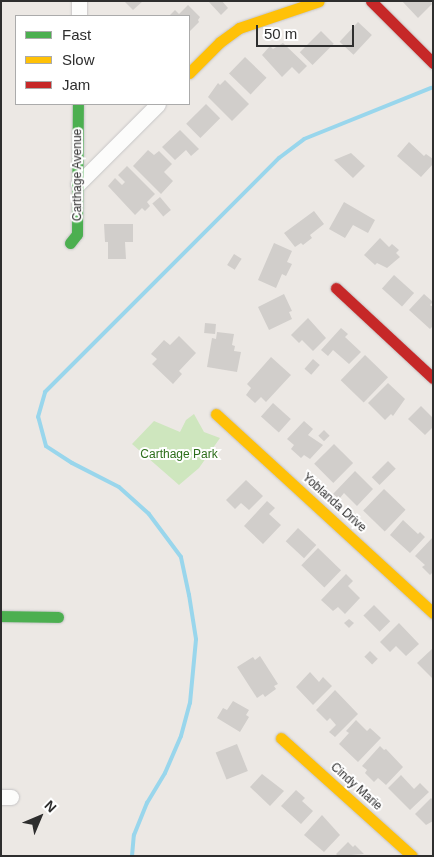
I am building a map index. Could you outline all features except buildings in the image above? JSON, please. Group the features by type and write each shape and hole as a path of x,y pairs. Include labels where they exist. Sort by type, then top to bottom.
{"street":[{"path":"79,1 79,15"},
{"path":"190,72 220,42 239,28 318,1"},
{"path":"371,1 433,63"},
{"name":"Carthage Avenue","path":"70,243 77,234 78,105"},
{"path":"78,184 157,105"},
{"path":"336,288 433,378"},
{"name":"Yoblanda Drive","path":"216,414 432,610"},
{"path":"1,616 58,617"},
{"name":"Cindy Marie","path":"281,738 412,856"}],"green space":[{"name":"Carthage Park","path":"194,414 204,432 220,438 199,468 179,485 132,444 154,421 180,432 186,420"}],"waterway":[{"path":"132,856 134,835 147,803 165,773 181,736 190,703 196,639 189,595 181,557 149,514 119,487 72,463 46,446 38,417 45,392 279,158 304,139 431,88"}],"traffic: fast":[{"path":"70,243 77,234 78,105"},
{"path":"1,616 58,617"}],"traffic: slow":[{"path":"190,72 220,42 239,28 319,1"},
{"path":"216,414 433,613"},
{"path":"281,738 412,856"}],"traffic: jam":[{"path":"371,1 433,63"},
{"path":"336,288 433,378"}]}
